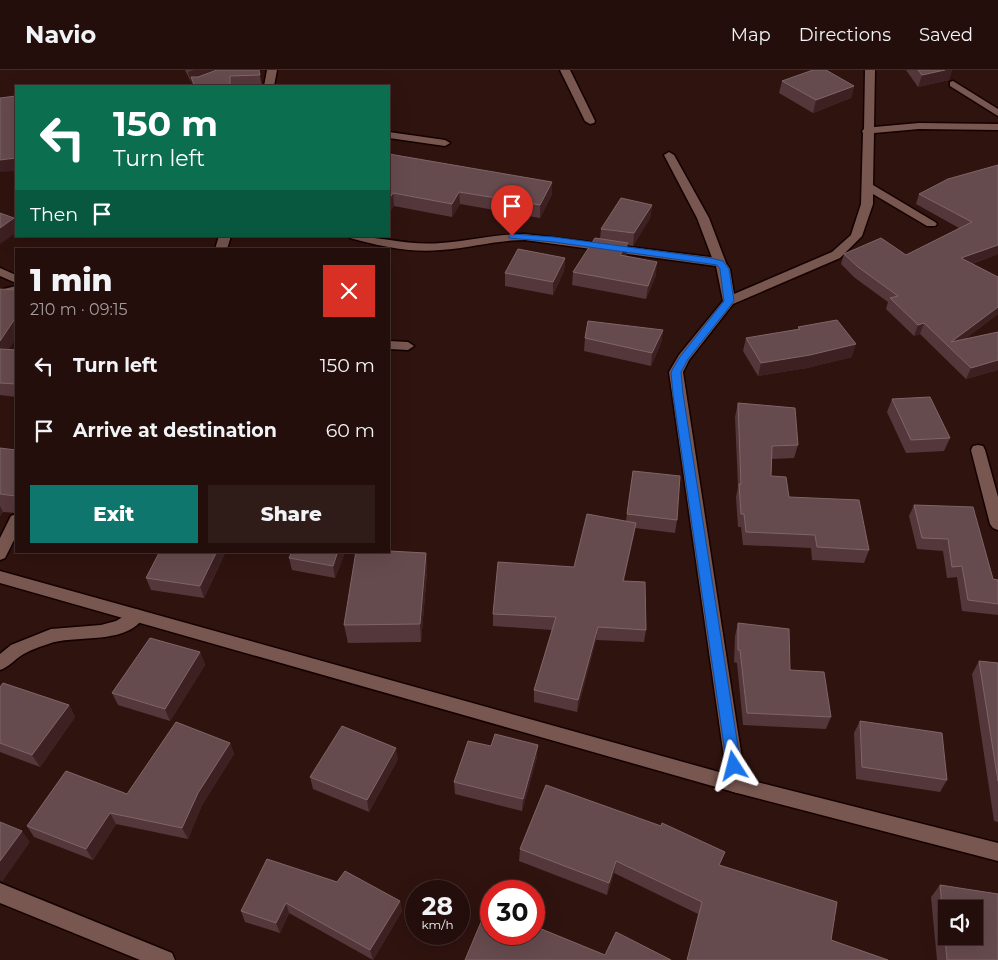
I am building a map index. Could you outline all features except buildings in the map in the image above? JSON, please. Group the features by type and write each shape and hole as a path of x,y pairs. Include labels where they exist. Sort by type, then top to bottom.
{"street":[{"path":"269,85 272,70"},
{"path":"565,70 590,122"},
{"path":"737,785 676,372 684,358 729,301 836,255 851,242 860,229 867,204 867,131 870,70"},
{"path":"953,84 998,113"},
{"path":"867,131 919,126 998,127"},
{"path":"390,135 444,143"},
{"path":"669,155 703,218 724,269 729,301"},
{"path":"868,187 931,224"},
{"path":"359,237 391,244 440,247 500,237 525,236 720,263"},
{"path":"0,272 15,279"},
{"path":"0,294 15,290"},
{"path":"390,345 408,346"},
{"path":"978,450 998,524"},
{"path":"0,554 15,522"},
{"path":"0,577 737,785 998,852"},
{"path":"0,663 17,650 51,636 101,632 121,626 136,616"},
{"path":"0,893 165,960"}],"route":[{"path":"512,236 554,239 710,261 720,263 724,269 729,301 684,358 676,372 734,766"}]}
